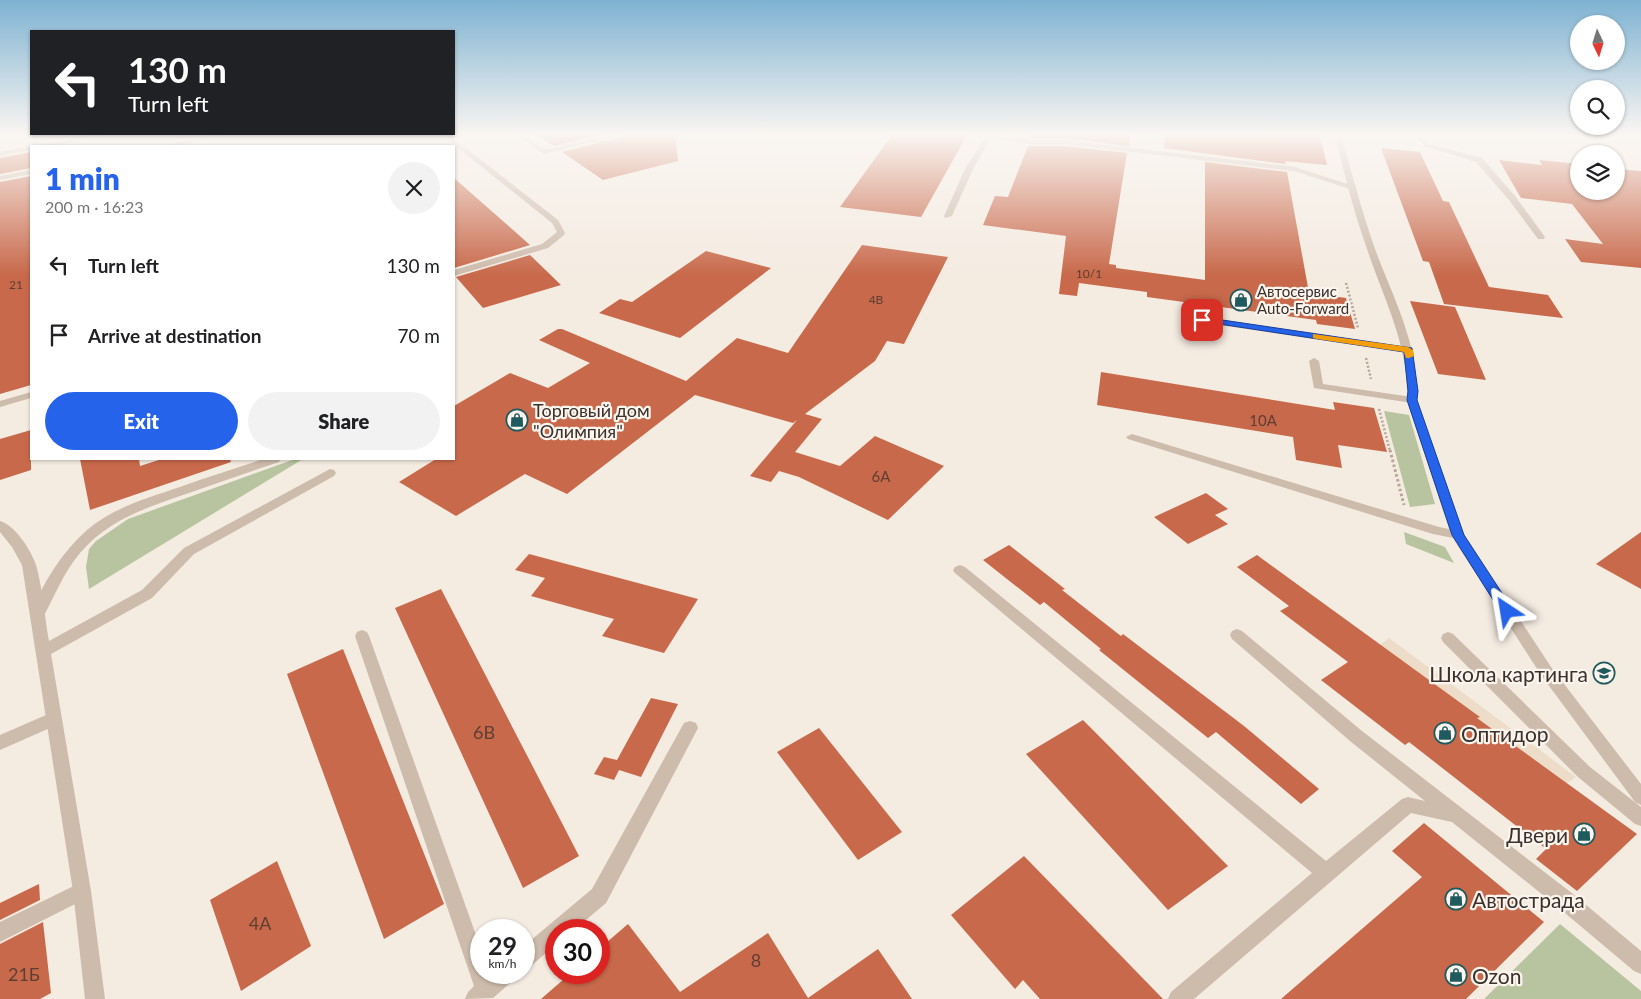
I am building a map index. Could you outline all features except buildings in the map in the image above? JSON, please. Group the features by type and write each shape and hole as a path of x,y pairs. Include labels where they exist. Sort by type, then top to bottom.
{"street":[{"path":"455,272 545,246 561,233 555,222 504,182"},
{"path":"948,216 963,182"},
{"path":"1336,182 1353,187"},
{"path":"1351,182 1370,249 1408,350 1413,391 1412,400 1458,535 1546,671 1641,797"},
{"path":"1498,182 1541,237"},
{"path":"1202,320 1408,350"},
{"path":"1314,361 1318,386 1412,400"},
{"path":"0,404 30,395"},
{"path":"1132,437 1429,528 1458,535"},
{"path":"37,615 50,586 65,563 82,542 102,525 147,502 272,460"},
{"path":"43,652 147,594 189,551 330,473"},
{"path":"0,525 9,532 26,559 37,615 82,891 95,999"},
{"path":"960,570 1326,873"},
{"path":"1237,635 1356,736 1566,901 1641,964"},
{"path":"362,636 480,995 493,984"},
{"path":"1448,638 1584,772 1641,818"},
{"path":"0,743 53,719"},
{"path":"571,919 599,896 690,728"},
{"path":"1178,999 1408,805 1457,815"},
{"path":"0,932 82,891"},
{"path":"535,950 545,941"}],"green space":[{"path":"1384,411 1409,415 1435,504 1410,507"},
{"path":"292,460 301,460 89,589 86,567 89,549 96,541 128,519"},
{"path":"1404,532 1445,547 1454,563 1406,544"},
{"path":"1560,924 1641,991 1641,999 1484,999"}],"shaded area":[{"path":"1389,638 1576,777 1567,783 1477,718 1479,716 1380,645"}],"slow traffic":[{"path":"1317,336 1408,350 1409,356"}],"place":[{"name":"Автосервис Auto-Forward","path":"1241,300"},
{"name":"Торговый дом \"Олимпия\"","path":"517,420"},
{"name":"Школа картинга","path":"1604,673"},
{"name":"Оптидор","path":"1445,733"},
{"name":"Двери","path":"1584,834"},
{"name":"Автострада","path":"1456,899"},
{"name":"Ozon","path":"1456,975"}],"route":[{"path":"1202,320 1408,350 1413,391 1412,400 1458,535 1507,611"}]}
